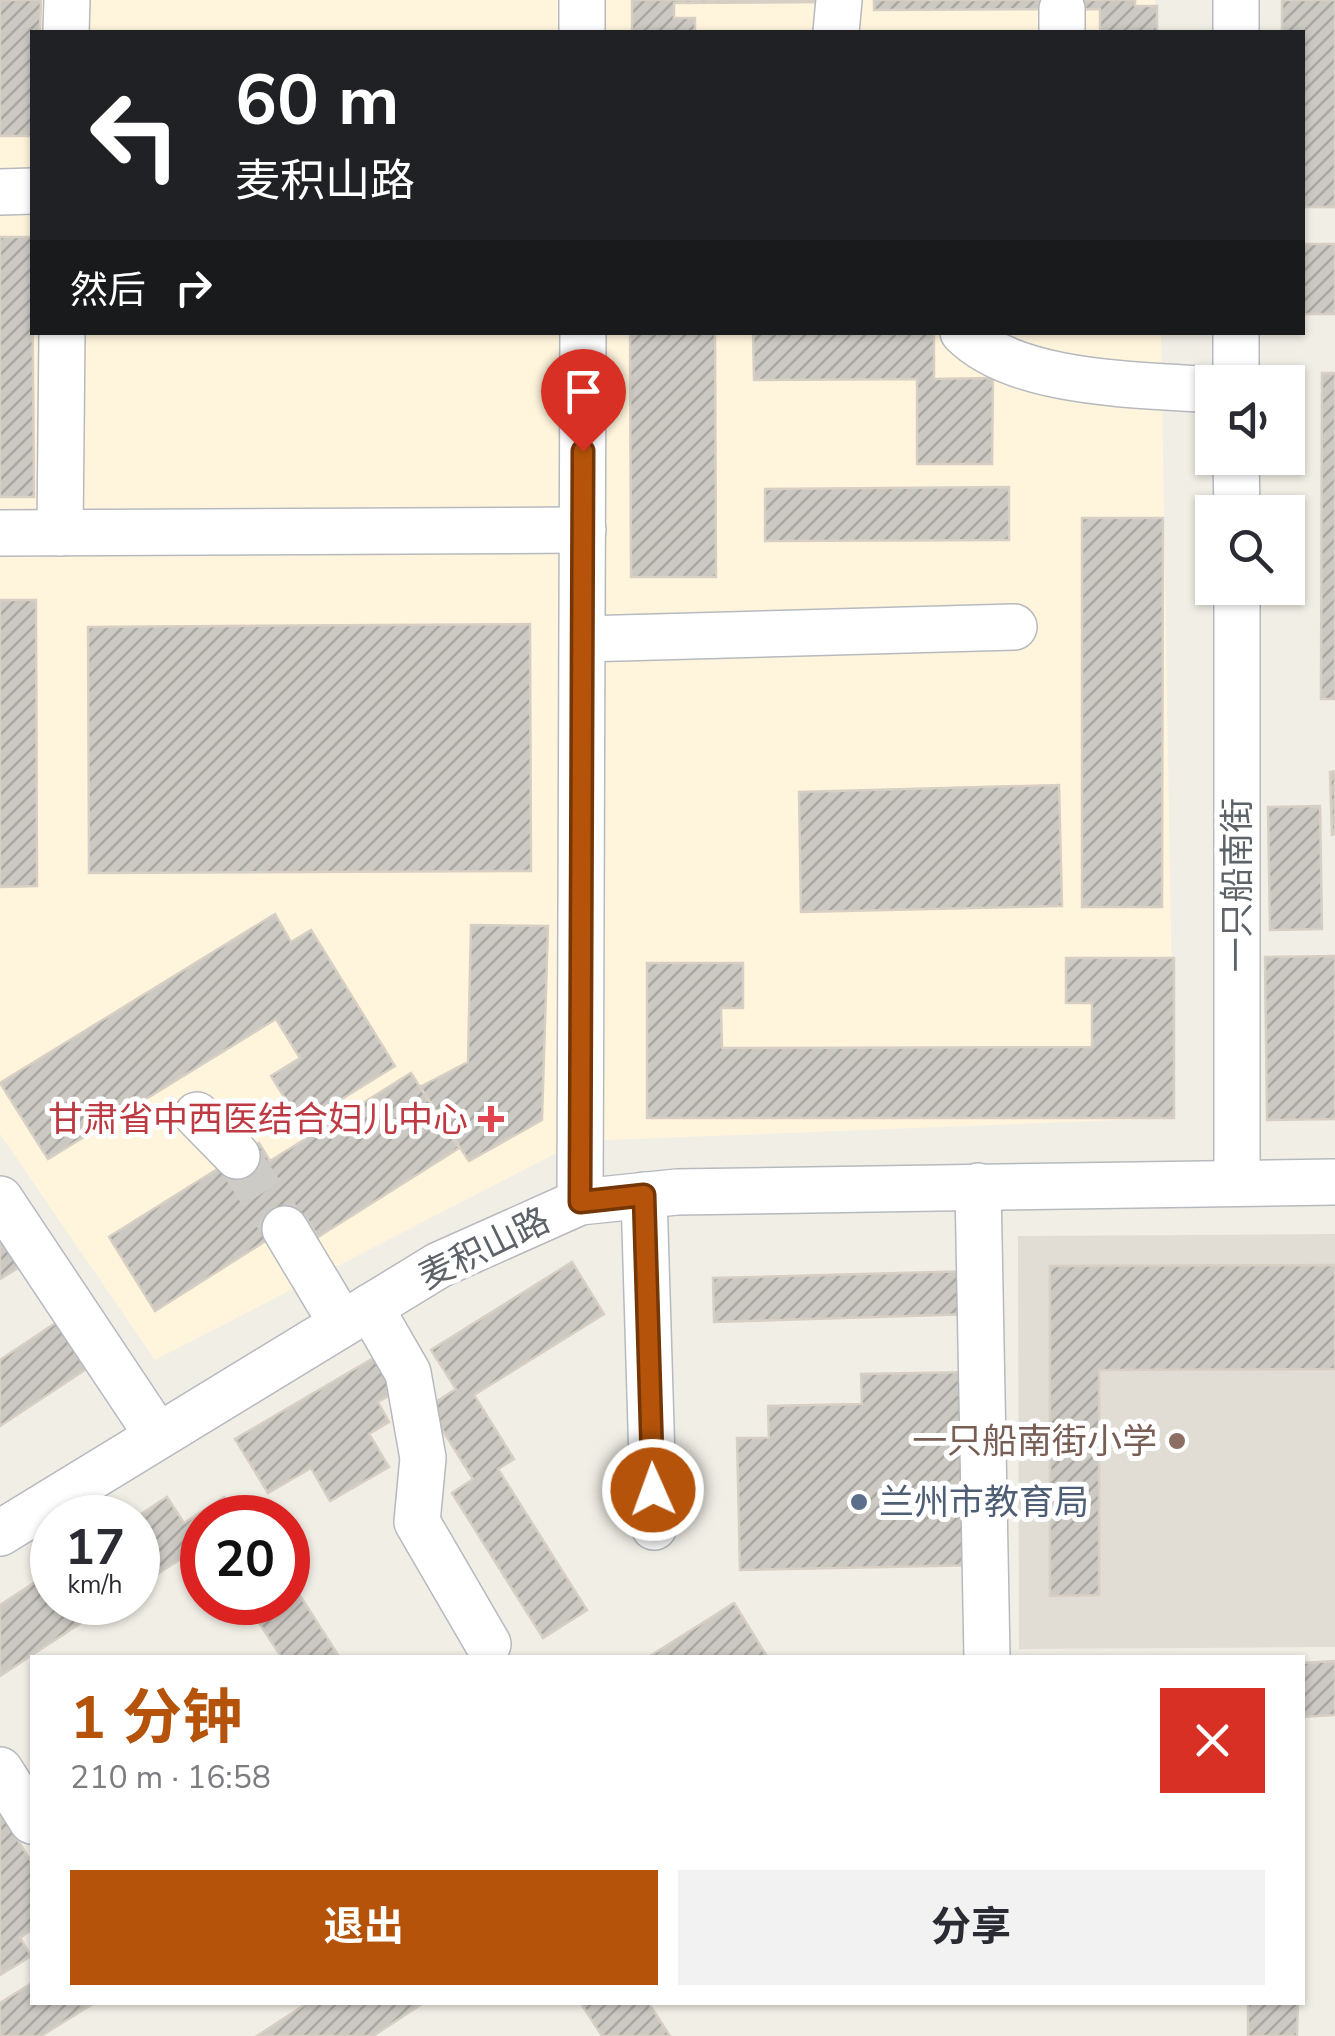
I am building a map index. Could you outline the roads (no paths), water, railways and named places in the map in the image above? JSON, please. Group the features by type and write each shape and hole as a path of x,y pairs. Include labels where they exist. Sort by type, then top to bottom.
{"street":[{"path":"66,30 67,0"},
{"path":"582,0 582,30"},
{"path":"836,30 839,0"},
{"path":"1236,0 1236,30"},
{"path":"0,192 30,191"},
{"path":"60,533 62,335"},
{"path":"580,1202 583,335"},
{"path":"966,335 974,344 1054,376 1195,388"},
{"path":"1236,335 1236,365"},
{"path":"0,533 584,530"},
{"name":"一只船南街","path":"1236,605 1237,1182"},
{"path":"583,638 1014,627"},
{"path":"198,1115 237,1156"},
{"name":"麦积山路","path":"0,1533 439,1266 580,1202 644,1195 978,1186 1335,1182"},
{"path":"978,1186 987,1655"},
{"path":"644,1195 654,1527"},
{"path":"0,1199 158,1436"},
{"path":"284,1228 408,1373 423,1458 417,1522 488,1644"},
{"path":"0,1770 30,1818"}],"tunnel":[{"path":"237,1156 285,1229"}],"place":[{"name":"甘肃省中西医结合妇儿中心","path":"491,1119"},
{"name":"一只船南街小学","path":"1177,1441"},
{"name":"兰州市教育局","path":"859,1502"}]}
